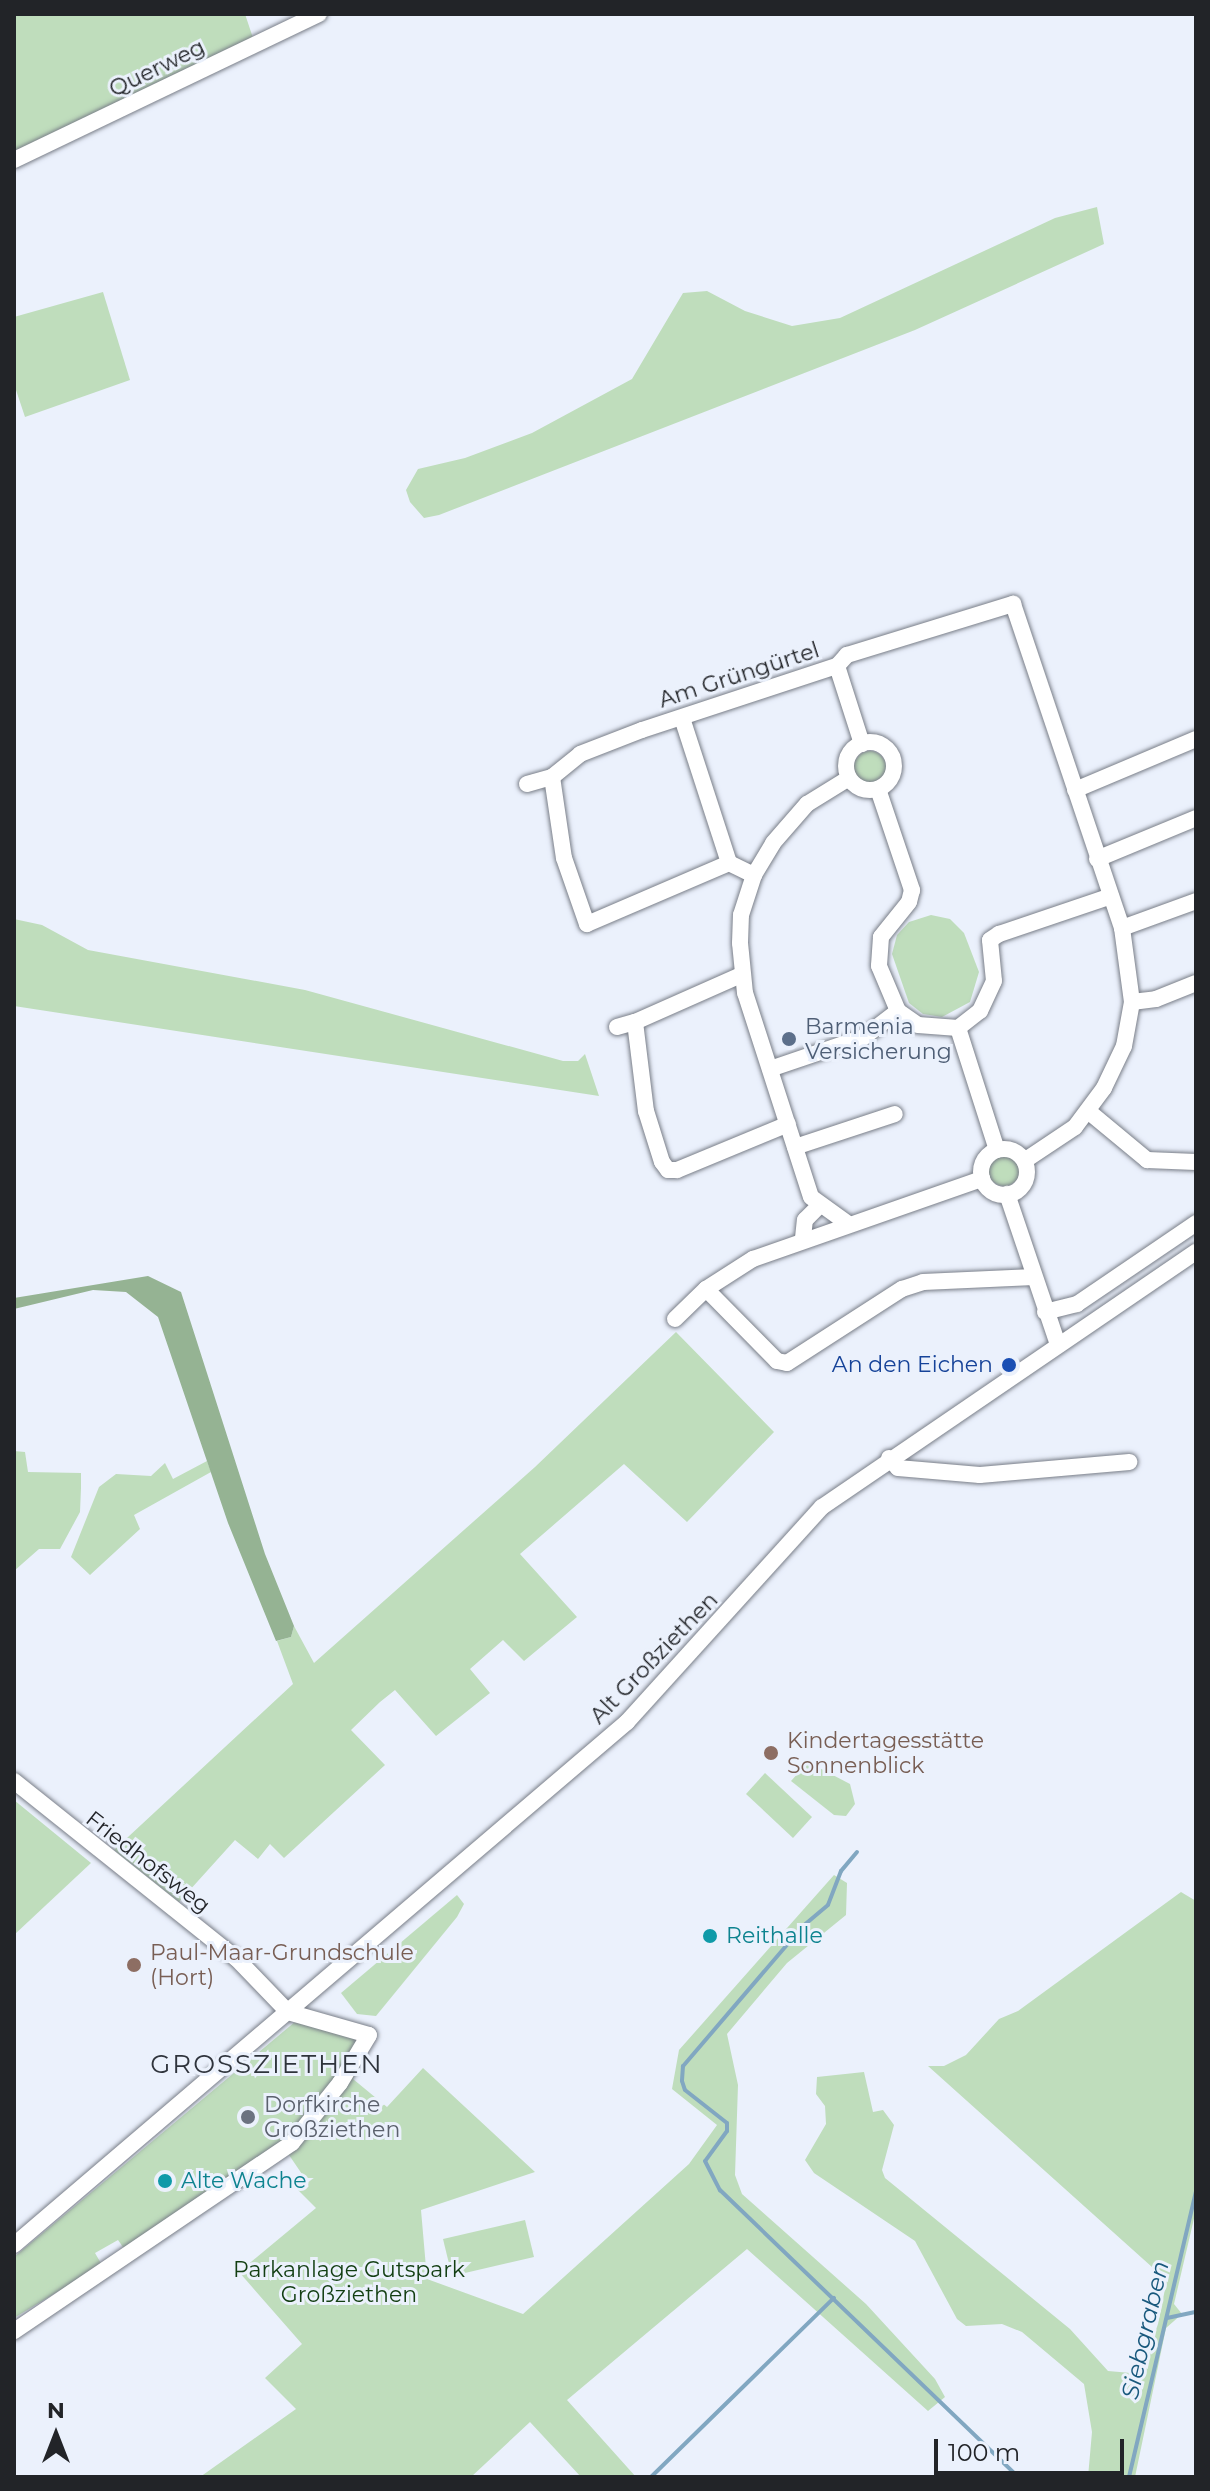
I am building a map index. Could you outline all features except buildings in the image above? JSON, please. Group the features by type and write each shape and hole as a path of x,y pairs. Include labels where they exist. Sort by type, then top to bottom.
{"street":[{"name":"Querweg","path":"14,160 319,14"},
{"name":"Am Grüngürtel","path":"527,784 552,777 580,754 837,666 847,655 1013,604 1075,790"},
{"path":"837,666 862,744"},
{"path":"682,718 729,863 754,875"},
{"path":"1024,1161 1055,1144 1088,1111 1115,1067 1132,1002 1122,928 1075,790 1196,739"},
{"path":"862,744 882,746 894,762 889,781 878,789 858,787 849,778 846,761 862,744"},
{"path":"552,777 564,858 586,928 729,863"},
{"path":"847,1223 819,1206 795,1147 741,975 741,915 754,875 788,823 849,778"},
{"path":"878,789 912,890 909,902 888,923 878,951 898,1011 918,1025 958,1028 990,997 990,940 1111,896"},
{"path":"1097,859 1196,818"},
{"path":"1122,928 1196,901"},
{"path":"617,1027 741,975"},
{"path":"1132,1002 1156,999 1196,983"},
{"path":"770,1069 864,1037 898,1011"},
{"path":"635,1022 646,1111 668,1170 788,1124"},
{"path":"958,1028 997,1150"},
{"path":"1088,1111 1147,1160 1196,1162"},
{"path":"795,1147 895,1114"},
{"path":"997,1150 1015,1152 1024,1161 1025,1181 1007,1194 995,1193 982,1179 982,1165 997,1150"},
{"path":"675,1319 706,1289 753,1259 803,1238 982,1179"},
{"path":"1007,1194 1058,1345"},
{"path":"803,1238 805,1220 819,1206"},
{"path":"1045,1312 1077,1304 1196,1223"},
{"name":"Alt Großziethen","path":"14,2245 627,1722 815,1514 889,1458 1196,1252"},
{"path":"706,1289 777,1361 787,1363 902,1289 923,1282 1034,1277"},
{"path":"889,1458 898,1468 980,1475 1129,1462"},
{"name":"Friedhofsweg","path":"14,1781 236,1958 288,2012"},
{"path":"14,2331 292,2143 340,2083 369,2035 288,2012"}],"green space":[{"path":"14,14 245,14 253,38 14,154"},
{"path":"1097,207 1104,244 915,330 439,515 424,518 410,502 406,490 418,469 465,458 532,433 632,379 683,293 707,291 745,311 792,326 840,318 1055,218"},
{"path":"103,292 130,380 25,417 14,384 14,317"},
{"path":"870,751 881,756 886,767 881,778 870,783 859,778 854,767 859,756"},
{"path":"931,915 950,919 964,933 979,972 970,1002 942,1017 923,1014 909,1003 892,954 897,935 909,922"},
{"path":"14,919 42,925 88,950 305,990 563,1061 578,1061 585,1054 599,1096 14,1006"},
{"path":"1004,1154 1015,1159 1020,1170 1015,1181 1004,1186 993,1181 988,1170 993,1159"},
{"path":"148,1276 181,1292 265,1554 294,1626 291,1637 276,1641 228,1523 158,1317 126,1292 93,1290 14,1309 14,1298"},
{"path":"676,1332 774,1432 687,1522 624,1464 520,1554 577,1617 524,1661 503,1640 470,1669 490,1693 436,1736 395,1690 380,1702 351,1730 385,1765 284,1858 270,1844 258,1859 235,1840 179,1902 114,1850 293,1684 277,1641 291,1637 294,1626 314,1663 535,1467"},
{"path":"14,1451 25,1452 28,1472 81,1473 81,1488 80,1512 60,1549 39,1549 14,1571"},
{"path":"207,1461 211,1472 134,1515 140,1529 90,1575 71,1557 99,1487 116,1474 151,1476 165,1463 173,1479"},
{"path":"808,1762 850,1784 855,1804 846,1816 834,1815 791,1781"},
{"path":"765,1773 812,1817 793,1838 746,1794"},
{"path":"14,1800 91,1863 14,1935"},
{"name":"Parkanlage Gutspark Großziethen","path":"834,1875 847,1883 846,1915 787,1963 727,2034 738,2085 735,2175 742,2194 866,2304 935,2379 945,2397 928,2411 747,2249 567,2400 636,2477 581,2477 530,2422 471,2477 200,2477 296,2409 265,2378 302,2344 239,2272 316,2208 293,2185 304,2177 289,2155 271,2148 125,2250 118,2240 95,2253 102,2265 14,2318 14,2257 296,2021 371,2044 353,2079 387,2107 423,2068 535,2172 421,2210 427,2279 523,2314 689,2164 717,2125 672,2089 679,2050"},
{"path":"1181,1892 1196,1901 1196,2210 1174,2304 1182,2314 1166,2328 1135,2477 1088,2477 1092,2432 1084,2384 1022,2332 1002,2324 966,2326 957,2319 915,2241 814,2173 805,2160 826,2124 825,2106 816,2094 817,2077 864,2072 873,2112 883,2110 894,2125 882,2170 885,2178 1070,2329 1108,2371 1131,2373 1147,2356 1158,2324 1165,2289 1162,2276 928,2066 944,2066 966,2055 999,2019 1018,2011"},
{"path":"457,1895 464,1904 457,1917 376,2016 357,2014 341,1993"},
{"path":"525,2220 534,2257 452,2276 443,2239"}],"waterway":[{"path":"857,1852 841,1871 828,1905 804,1925 683,2066 682,2081 685,2090 727,2123 727,2131 705,2161 720,2190 1018,2477"},
{"name":"Siebgraben","path":"1129,2477 1196,2191"},
{"path":"651,2477 834,2298"},
{"path":"1167,2318 1196,2312"}],"place":[{"name":"Barmenia Versicherung","path":"789,1039"},
{"name":"An den Eichen","path":"1009,1365"},
{"name":"Kindertagesstätte Sonnenblick","path":"771,1753"},
{"name":"Reithalle","path":"710,1936"},
{"name":"Paul-Maar-Grundschule (Hort)","path":"134,1965"},
{"name":"Dorfkirche Großziethen","path":"248,2117"},
{"name":"Alte Wache","path":"165,2181"}],"district":[{"name":"GROSSZIETHEN","path":"267,2065"}]}
